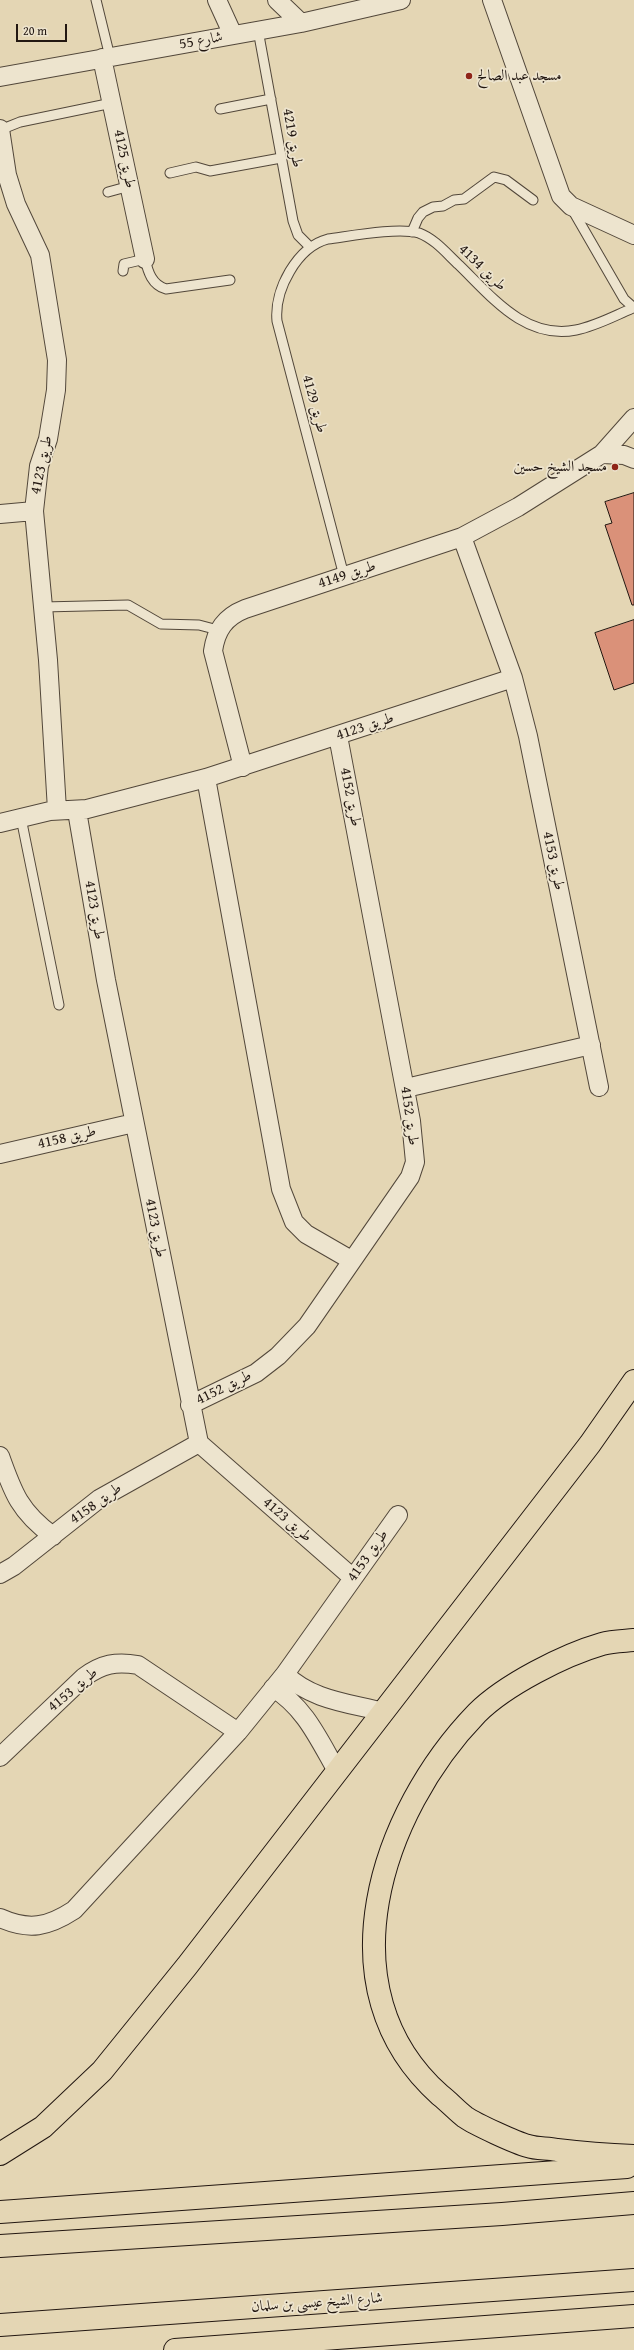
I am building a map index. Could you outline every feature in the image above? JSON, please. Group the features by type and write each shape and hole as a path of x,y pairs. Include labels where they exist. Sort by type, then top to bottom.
{"highway":[{"path":"0,2154 43,2127 102,2072 187,1966 384,1712 590,1444 634,1381"},
{"path":"634,1640 602,1644 532,1673 479,1712 438,1760 398,1832 384,1869 376,1910 374,1964 377,1986 388,2025 422,2079 466,2118 528,2146 600,2155 634,2156"},
{"path":"0,2212 634,2166"},
{"path":"0,2246 502,2214 634,2203"},
{"name":"شارع الشيخ عيسى بن سلمان","path":"0,2325 634,2280"},
{"path":"175,2350 634,2316"}],"street":[{"path":"217,0 233,35"},
{"path":"277,0 301,23"},
{"name":"شارع 55","path":"0,77 301,23 401,0"},
{"path":"492,0 561,196 571,206 634,235"},
{"name":"طريق 4125","path":"106,58 112,103 145,259"},
{"name":"طريق 4123","path":"0,129 7,175 16,204 40,255 57,360 56,390 48,439 38,472 34,511 48,660 57,810"},
{"name":"طريق 4149","path":"218,630 225,621 234,614 462,537 518,507 602,454 634,418"},
{"path":"602,454 624,455 634,459"},
{"path":"0,514 34,511"},
{"name":"طريق 4153","path":"462,537 513,678 529,743 599,1086"},
{"path":"218,630 214,640 215,661 243,766"},
{"name":"طريق 4123","path":"0,823 57,810 77,811 206,778 513,678"},
{"name":"طريق 4152","path":"190,1405 256,1373 278,1356 307,1326 351,1260 410,1177 415,1162 406,1088 338,736"},
{"path":"206,778 281,1189 294,1222 302,1230 351,1260"},
{"name":"طريق 4123","path":"77,811 106,980 190,1405 199,1443 353,1578"},
{"path":"406,1088 591,1045"},
{"name":"طريق 4158","path":"0,1154 134,1123"},
{"name":"طريق 4158","path":"0,1574 14,1566 79,1514 120,1486 199,1443"},
{"path":"0,1456 22,1507 34,1522 53,1536"},
{"name":"طريق 4153","path":"0,1918 15,1925 36,1926 57,1921 74,1910 238,1732 284,1674 398,1515"},
{"name":"طريق 4153","path":"0,1757 84,1677 96,1668 109,1663 124,1662 138,1665 238,1732"},
{"path":"284,1674 294,1683 316,1695 384,1712"},
{"path":"273,1688 294,1702 302,1711 337,1771"}],"lane":[{"path":"96,0 106,58"},
{"name":"طريق 4219","path":"258,30 295,228 309,246"},
{"path":"220,109 271,99"},
{"path":"0,129 20,122 112,103"},
{"path":"170,173 196,168 210,172 281,158"},
{"path":"412,232 418,218 423,212 433,207 443,206 454,200 464,199 494,177 506,180 533,200"},
{"path":"108,192 130,186"},
{"path":"571,206 624,299 633,308"},
{"name":"طريق 4134","path":"309,246 328,238 412,232 431,239 513,317 534,327 561,331 575,330 592,325 633,308"},
{"name":"طريق 4129","path":"309,246 299,256 282,288 278,301 277,314 344,576"},
{"path":"123,271 124,264 145,259 152,279 161,287 166,288 230,280"},
{"path":"43,607 128,605 161,624 199,625 218,630"},
{"path":"22,818 59,1005"}],"building":[{"path":"634,493 634,605 632,605 605,525 612,523 605,502"},
{"path":"634,620 634,683 614,690 595,633"}],"place":[{"name":"مسجد عبد الصالح","path":"469,76"},
{"name":"مسجد الشيخ حسين","path":"615,467"}]}
